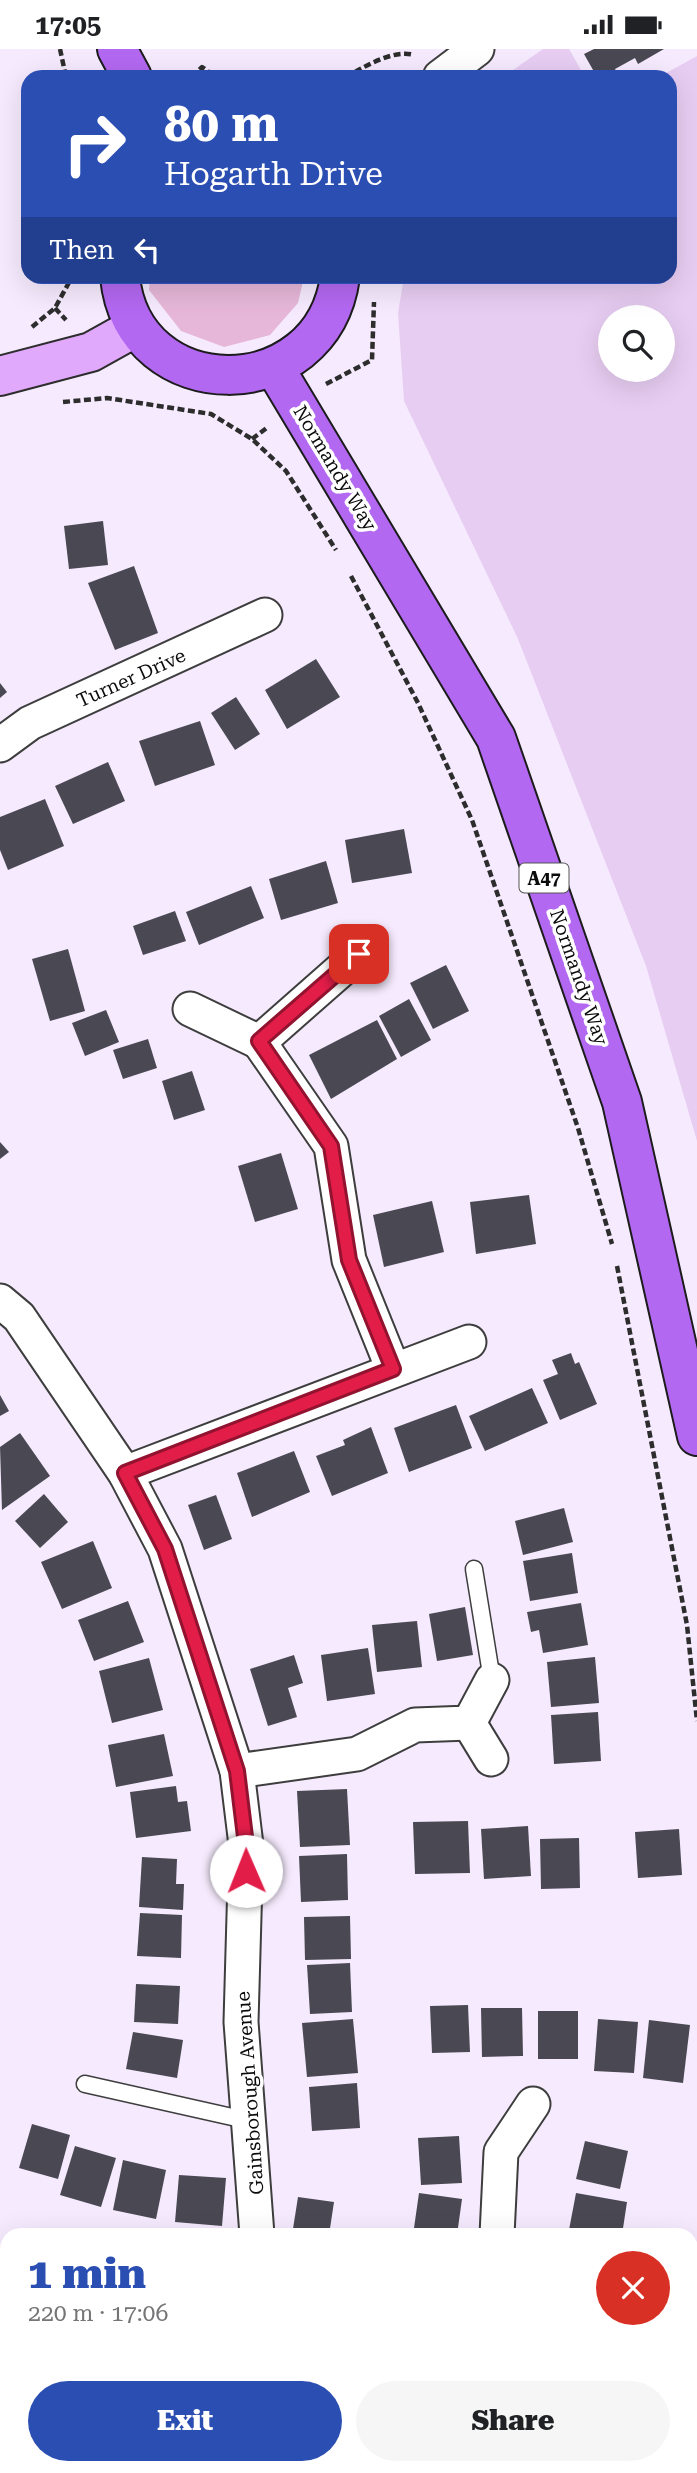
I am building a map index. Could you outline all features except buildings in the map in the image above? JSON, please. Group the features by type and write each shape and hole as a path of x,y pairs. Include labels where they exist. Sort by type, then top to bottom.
{"main road":[{"path":"117,49 128,70"},
{"path":"120,284 121,293 136,327 163,355 198,372 237,377 274,367 302,350 324,325 339,284"},
{"name":"Normandy Way","path":"274,367 496,738 622,1102 697,1436"}],"street":[{"path":"0,376 91,352 136,327"},
{"name":"Turner Drive","path":"0,745 30,723 265,615"},
{"path":"259,1041 359,954"},
{"path":"190,1009 259,1041 331,1146 349,1260 393,1369"},
{"name":"Gainsborough Avenue","path":"0,1301 19,1317 125,1473 165,1549 237,1771 246,1845 242,2022 257,2228"},
{"path":"125,1473 469,1342"},
{"path":"469,1723 492,1680"},
{"path":"237,1771 357,1754 415,1725 469,1723"},
{"path":"469,1723 492,1759"},
{"path":"497,2228 501,2152 533,2103"}],"lane":[{"path":"474,1569 492,1680"},
{"path":"85,2084 250,2120"}],"path":[{"path":"60,49 64,70"},
{"path":"358,70 371,63 407,53 457,64"},
{"path":"55,308 68,284"},
{"path":"372,360 375,291"},
{"path":"107,398 211,414 252,439 286,471 341,559"},
{"path":"348,570 418,703 472,820 578,1128 614,1252 687,1625 697,1721"}],"shaded area":[{"path":"543,49 569,49 581,70 513,70"},
{"path":"697,56 697,1141 646,966 518,639 404,401 398,313 403,284 677,284 677,70 672,70"},
{"path":"149,284 302,284 298,303 270,335 224,347 181,331 149,290"}],"route":[{"path":"246,1871 246,1845 237,1771 165,1549 125,1473 393,1369 349,1260 331,1146 259,1041 359,954"}]}
